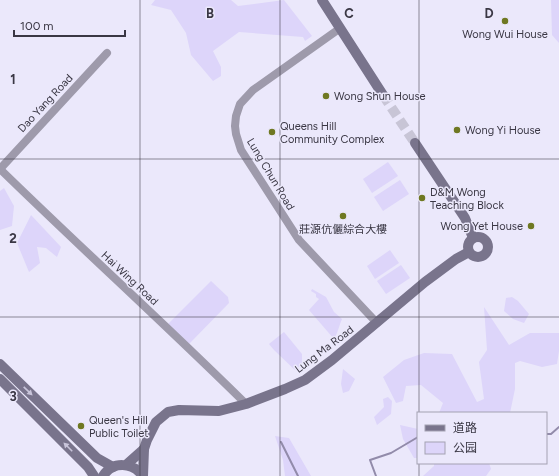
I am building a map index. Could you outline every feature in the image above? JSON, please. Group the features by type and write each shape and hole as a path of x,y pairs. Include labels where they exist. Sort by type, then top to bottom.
{"street":[{"path":"322,0 383,95"},
{"name":"Lung Chun Road","path":"339,28 253,90 240,104 236,116 236,134 241,150 299,240 377,323"},
{"name":"Dao Yang Road","path":"0,169 107,53"},
{"path":"415,143 465,218 473,238"},
{"name":"Hai Wing Road","path":"0,169 64,232 208,366 246,404"},
{"path":"479,237 485,240 488,249 486,254 480,257 474,256 469,252 469,243 473,238 479,237"},
{"name":"Lung Ma Road","path":"143,476 144,449 147,440 156,422 168,412 179,410 219,411 246,404 293,386 308,378 332,360 456,259 469,252"},
{"path":"0,364 97,458 113,467"},
{"path":"0,379 88,466 94,476"},
{"name":"Lung Ma Road","path":"126,465 144,449"},
{"path":"102,476 113,467 126,465 136,469 143,476"}],"green space":[{"path":"155,0 231,0 238,6 284,0 312,36 305,41 303,37 239,32 213,51 221,67 221,76 213,81 191,55 186,33 171,10 151,5"},
{"path":"551,0 559,0 559,43 552,35"},
{"path":"388,162 398,176 372,193 363,179"},
{"path":"400,180 409,194 383,211 374,197"},
{"path":"4,188 14,206 12,226 0,230 0,191"},
{"path":"31,215 61,247 57,257 46,248 37,247 40,263 29,272 17,243"},
{"path":"390,250 399,263 375,279 367,266"},
{"path":"401,265 410,278 386,294 377,281"},
{"path":"211,281 228,297 229,303 189,344 168,324"},
{"path":"312,289 326,297 334,312 342,319 334,339 309,310 319,299 316,297 316,294 311,291"},
{"path":"512,297 518,301 529,314 524,323 513,319 504,311 506,298"},
{"path":"484,307 509,345 530,333 559,333 557,364 542,367 520,361 515,363 515,389 510,412 439,412 443,403 421,385 406,386 403,401 396,403 383,377 404,360 424,353 452,354 477,402 484,399 479,362 487,350"},
{"path":"284,332 302,354 302,364 295,370 269,344"},
{"path":"343,369 355,379 349,391 343,393 341,384"},
{"path":"388,397 392,401 391,414 377,425 374,417 384,407 383,399"},
{"path":"400,425 417,429 417,458 414,458 403,439"},
{"path":"275,436 289,438 311,476 285,476 283,460"},
{"path":"434,464 489,464 491,469 486,476 423,476 434,466"}],"waterway":[{"path":"547,434 551,434 559,427"},
{"path":"376,476 370,460 391,453 417,438"},
{"path":"281,442 298,476"}],"tunnel":[{"path":"383,95 415,143"}],"place":[{"name":"Wong Wui House","path":"505,21"},
{"name":"Wong Shun House","path":"326,96"},
{"name":"Wong Yi House","path":"457,130"},
{"name":"Queens Hill Community Complex","path":"272,132"},
{"name":"D&M Wong Teaching Block","path":"422,198"},
{"name":"莊源伉儷綜合大樓","path":"343,216"},
{"name":"Wong Yet House","path":"531,226"},
{"name":"Queen's Hill Public Toilet","path":"81,426"}]}
